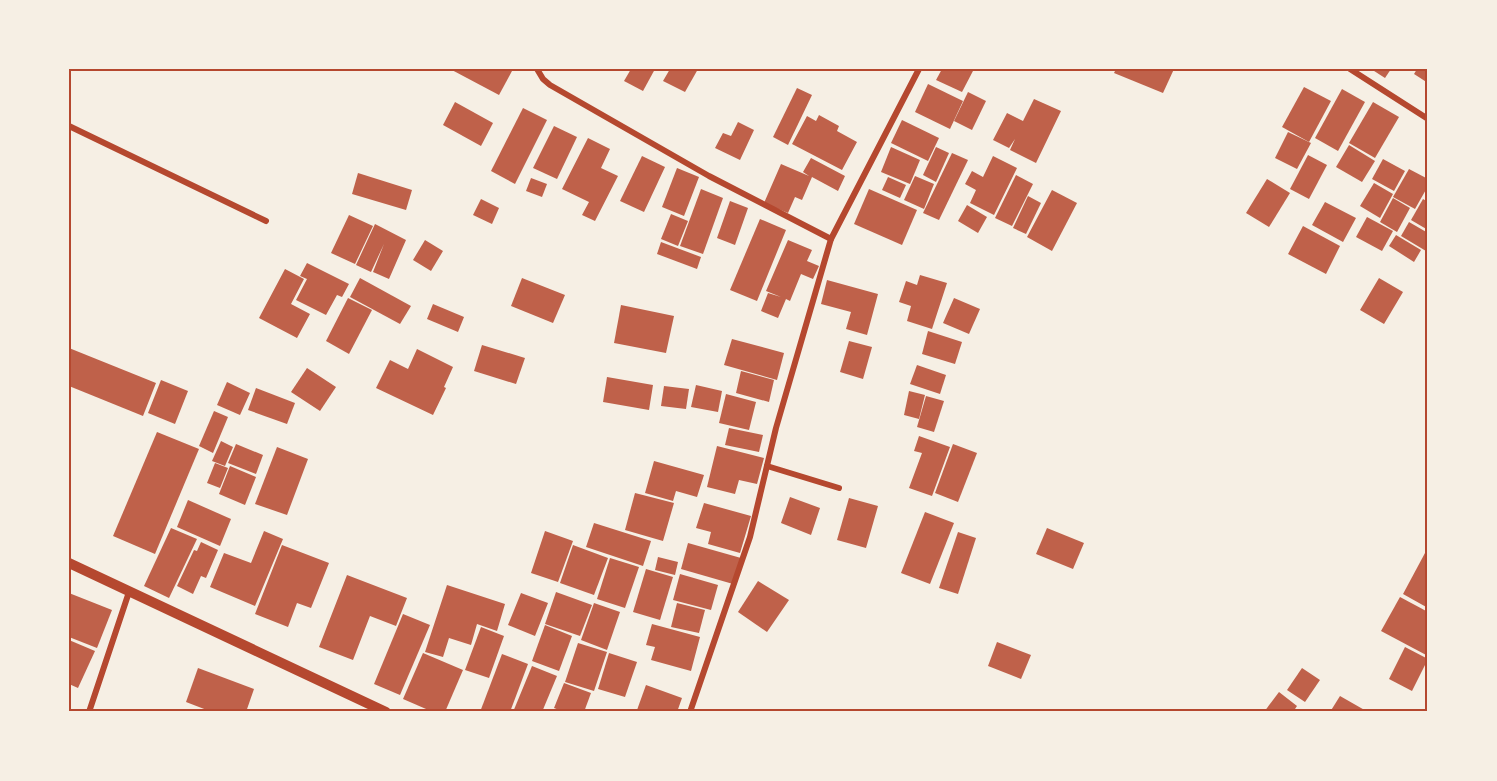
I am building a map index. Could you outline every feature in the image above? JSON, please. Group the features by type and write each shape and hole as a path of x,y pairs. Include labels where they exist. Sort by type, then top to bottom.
{"street":[{"path":"537,69 550,85 709,176 831,238"},
{"path":"690,712 750,537 767,466 831,238 919,69"},
{"path":"1350,69 1428,119"},
{"path":"69,126 266,221"},
{"path":"767,466 839,488"},
{"path":"69,563 386,712"},
{"path":"89,712 129,592"}],"building":[{"path":"450,69 507,69 512,71 499,95"},
{"path":"631,69 655,69 643,91 624,81"},
{"path":"670,69 698,69 685,92 663,81"},
{"path":"942,69 974,69 962,92 936,80"},
{"path":"1116,69 1174,69 1163,93 1114,73"},
{"path":"1371,69 1391,69 1385,78"},
{"path":"1417,69 1428,69 1428,83 1414,74"},
{"path":"928,84 963,101 950,129 915,112"},
{"path":"1304,87 1331,101 1309,142 1282,127"},
{"path":"797,88 812,95 788,145 773,137"},
{"path":"1342,89 1365,102 1338,151 1315,138"},
{"path":"968,92 986,101 972,130 954,121"},
{"path":"1034,99 1061,111 1036,163 1010,150 1015,139 1009,148 993,140 1007,113 1023,121"},
{"path":"455,102 493,123 481,146 443,125"},
{"path":"1373,102 1399,117 1375,158 1349,143"},
{"path":"523,108 547,120 515,184 491,171"},
{"path":"819,115 839,126 837,131 857,142 842,170 792,144 807,116 816,121"},
{"path":"902,120 939,138 928,161 891,143"},
{"path":"738,122 754,130 740,160 715,148 723,133 731,136"},
{"path":"554,126 577,137 557,179 533,168"},
{"path":"1288,132 1311,143 1297,169 1275,158"},
{"path":"588,138 610,149 601,168 618,176 595,221 582,215 589,202 562,189"},
{"path":"1349,145 1375,161 1362,182 1336,167"},
{"path":"891,147 920,160 910,184 881,172"},
{"path":"936,147 949,153 936,182 923,175"},
{"path":"952,153 968,160 939,220 923,213"},
{"path":"1308,155 1327,165 1309,199 1290,189"},
{"path":"642,156 665,167 644,212 620,201"},
{"path":"993,156 1017,168 994,215 970,203 976,190 965,184 972,171 983,177"},
{"path":"811,158 845,176 838,191 812,177 802,200 795,197 788,213 764,203 781,164 809,176 803,172"},
{"path":"1383,159 1405,171 1394,191 1372,179"},
{"path":"677,168 699,177 684,216 662,207"},
{"path":"1409,169 1428,179 1428,186 1415,209 1393,197"},
{"path":"358,173 412,190 406,210 352,194"},
{"path":"1016,175 1033,184 1012,226 995,218"},
{"path":"915,176 934,184 924,209 904,200"},
{"path":"888,177 906,185 900,198 882,190"},
{"path":"531,178 547,184 542,197 526,191"},
{"path":"1267,179 1290,193 1269,227 1246,213"},
{"path":"1374,183 1393,194 1380,218 1360,206"},
{"path":"701,189 723,198 703,254 680,246"},
{"path":"869,189 917,210 902,245 854,224"},
{"path":"1052,190 1077,203 1052,251 1027,237"},
{"path":"1028,196 1041,203 1026,234 1013,228"},
{"path":"1393,198 1410,208 1397,232 1380,222"},
{"path":"481,199 499,208 492,224 473,215"},
{"path":"1423,199 1428,202 1428,230 1411,220"},
{"path":"730,201 748,208 735,245 717,238"},
{"path":"1325,202 1356,218 1343,242 1312,225"},
{"path":"967,205 987,217 978,233 958,221"},
{"path":"671,214 688,221 678,246 661,239"},
{"path":"349,215 373,226 355,264 331,253"},
{"path":"1367,217 1393,231 1382,251 1356,237"},
{"path":"760,219 786,230 757,301 730,290"},
{"path":"1409,222 1428,233 1426,251 1401,236"},
{"path":"375,224 406,240 389,279 373,272 384,244 371,272 356,265"},
{"path":"1303,226 1340,246 1326,274 1288,254"},
{"path":"1396,235 1421,250 1414,262 1389,246"},
{"path":"425,240 443,251 431,271 413,260"},
{"path":"788,240 812,250 807,261 819,266 813,279 801,274 790,301 786,299 778,318 761,311 768,293 781,297 766,291"},
{"path":"661,242 701,257 697,269 657,254"},
{"path":"307,263 349,284 342,297 337,295 326,315 296,300 307,279 300,276"},
{"path":"285,269 304,279 291,304 310,314 297,338 259,318"},
{"path":"920,275 947,283 932,329 907,321 911,306 899,302 906,281 917,285"},
{"path":"360,278 411,306 400,324 350,297"},
{"path":"522,278 565,295 553,323 511,306"},
{"path":"1379,278 1403,292 1384,324 1360,310"},
{"path":"827,280 878,294 867,335 846,329 851,312 821,304"},
{"path":"348,298 372,310 349,354 326,341"},
{"path":"954,298 980,309 969,334 943,323"},
{"path":"433,304 464,317 458,332 427,319"},
{"path":"621,305 674,316 666,353 614,343"},
{"path":"928,331 962,342 955,364 922,354"},
{"path":"732,339 784,353 777,380 724,365"},
{"path":"849,341 872,347 863,379 840,372"},
{"path":"482,345 525,358 516,384 474,371"},
{"path":"69,348 156,383 143,416 69,386"},
{"path":"417,349 453,367 433,415 376,388 390,360 408,369"},
{"path":"917,365 946,375 940,394 910,384"},
{"path":"307,368 336,387 320,411 291,392"},
{"path":"741,371 774,380 769,402 736,393"},
{"path":"607,377 653,385 649,410 603,402"},
{"path":"161,380 188,391 175,424 148,413"},
{"path":"227,382 250,393 240,415 217,405"},
{"path":"696,385 722,391 718,412 691,407"},
{"path":"664,386 689,389 686,409 661,406"},
{"path":"256,388 295,403 287,424 248,410"},
{"path":"909,391 925,395 919,419 904,415"},
{"path":"726,394 756,402 749,430 719,423"},
{"path":"926,396 944,401 934,432 917,427"},
{"path":"214,411 228,417 213,453 199,446"},
{"path":"729,428 763,435 759,452 725,445"},
{"path":"157,432 199,449 155,554 113,536"},
{"path":"919,436 950,447 932,496 909,488 922,453 914,451"},
{"path":"221,441 233,447 225,466 212,461"},
{"path":"236,444 263,455 256,474 228,463"},
{"path":"953,444 977,453 958,502 935,493"},
{"path":"717,446 764,458 757,484 739,480 735,494 707,487"},
{"path":"277,447 308,459 287,515 255,504"},
{"path":"654,461 704,475 697,497 676,491 673,501 645,493"},
{"path":"215,463 228,468 220,488 207,483"},
{"path":"230,466 256,477 245,505 219,494"},
{"path":"635,493 674,503 663,541 625,530"},
{"path":"790,497 820,508 811,535 781,523"},
{"path":"849,498 878,506 866,548 837,540"},
{"path":"188,500 231,519 220,546 177,527"},
{"path":"704,503 751,516 740,553 708,544 711,532 696,528"},
{"path":"925,512 954,523 930,584 901,573"},
{"path":"594,523 651,541 643,566 586,547"},
{"path":"171,528 197,539 169,598 144,586"},
{"path":"1047,528 1084,543 1073,569 1036,554"},
{"path":"264,531 283,539 255,606 210,587 224,553 251,563"},
{"path":"545,531 573,541 558,582 531,573"},
{"path":"958,532 976,538 958,594 939,588"},
{"path":"201,542 218,550 206,578 201,576 193,594 177,586 194,550 197,551"},
{"path":"688,543 741,558 733,584 681,569"},
{"path":"282,545 329,563 311,608 297,603 288,627 255,614"},
{"path":"573,545 608,558 594,595 560,583"},
{"path":"1425,553 1428,554 1428,608 1403,594"},
{"path":"658,557 678,562 675,575 655,570"},
{"path":"610,558 639,567 625,608 597,599"},
{"path":"646,569 673,577 660,620 633,612"},
{"path":"680,574 718,585 711,610 673,600"},
{"path":"347,575 407,598 396,626 370,616 353,660 319,647"},
{"path":"758,581 789,600 767,632 738,612"},
{"path":"447,585 505,604 497,631 477,624 471,645 449,638 443,657 425,652"},
{"path":"556,592 592,605 580,636 545,624"},
{"path":"69,593 112,610 97,648 69,637"},
{"path":"521,593 548,603 535,636 508,625"},
{"path":"1400,597 1428,612 1428,656 1381,631"},
{"path":"594,603 620,612 607,650 581,640"},
{"path":"677,603 705,610 699,633 671,627"},
{"path":"403,614 430,625 400,695 374,684"},
{"path":"652,624 700,637 691,671 651,660 655,647 646,645"},
{"path":"545,625 572,636 559,671 532,661"},
{"path":"481,627 504,636 489,678 465,670"},
{"path":"69,640 95,651 78,688 69,684"},
{"path":"997,642 1031,655 1021,679 988,666"},
{"path":"578,643 607,652 594,691 565,682"},
{"path":"1405,647 1428,659 1412,691 1389,679"},
{"path":"423,653 463,670 445,712 433,712 403,699"},
{"path":"609,653 637,662 625,697 598,689"},
{"path":"502,654 528,664 510,712 480,712"},
{"path":"532,666 557,676 542,712 513,712"},
{"path":"198,668 254,689 246,712 212,712 186,702"},
{"path":"1302,668 1320,680 1305,702 1287,690"},
{"path":"564,683 591,693 584,712 564,712 554,708"},
{"path":"646,685 682,698 677,712 637,710"},
{"path":"1279,692 1297,706 1293,712 1264,712"},
{"path":"1340,696 1368,712 1330,712"}]}
